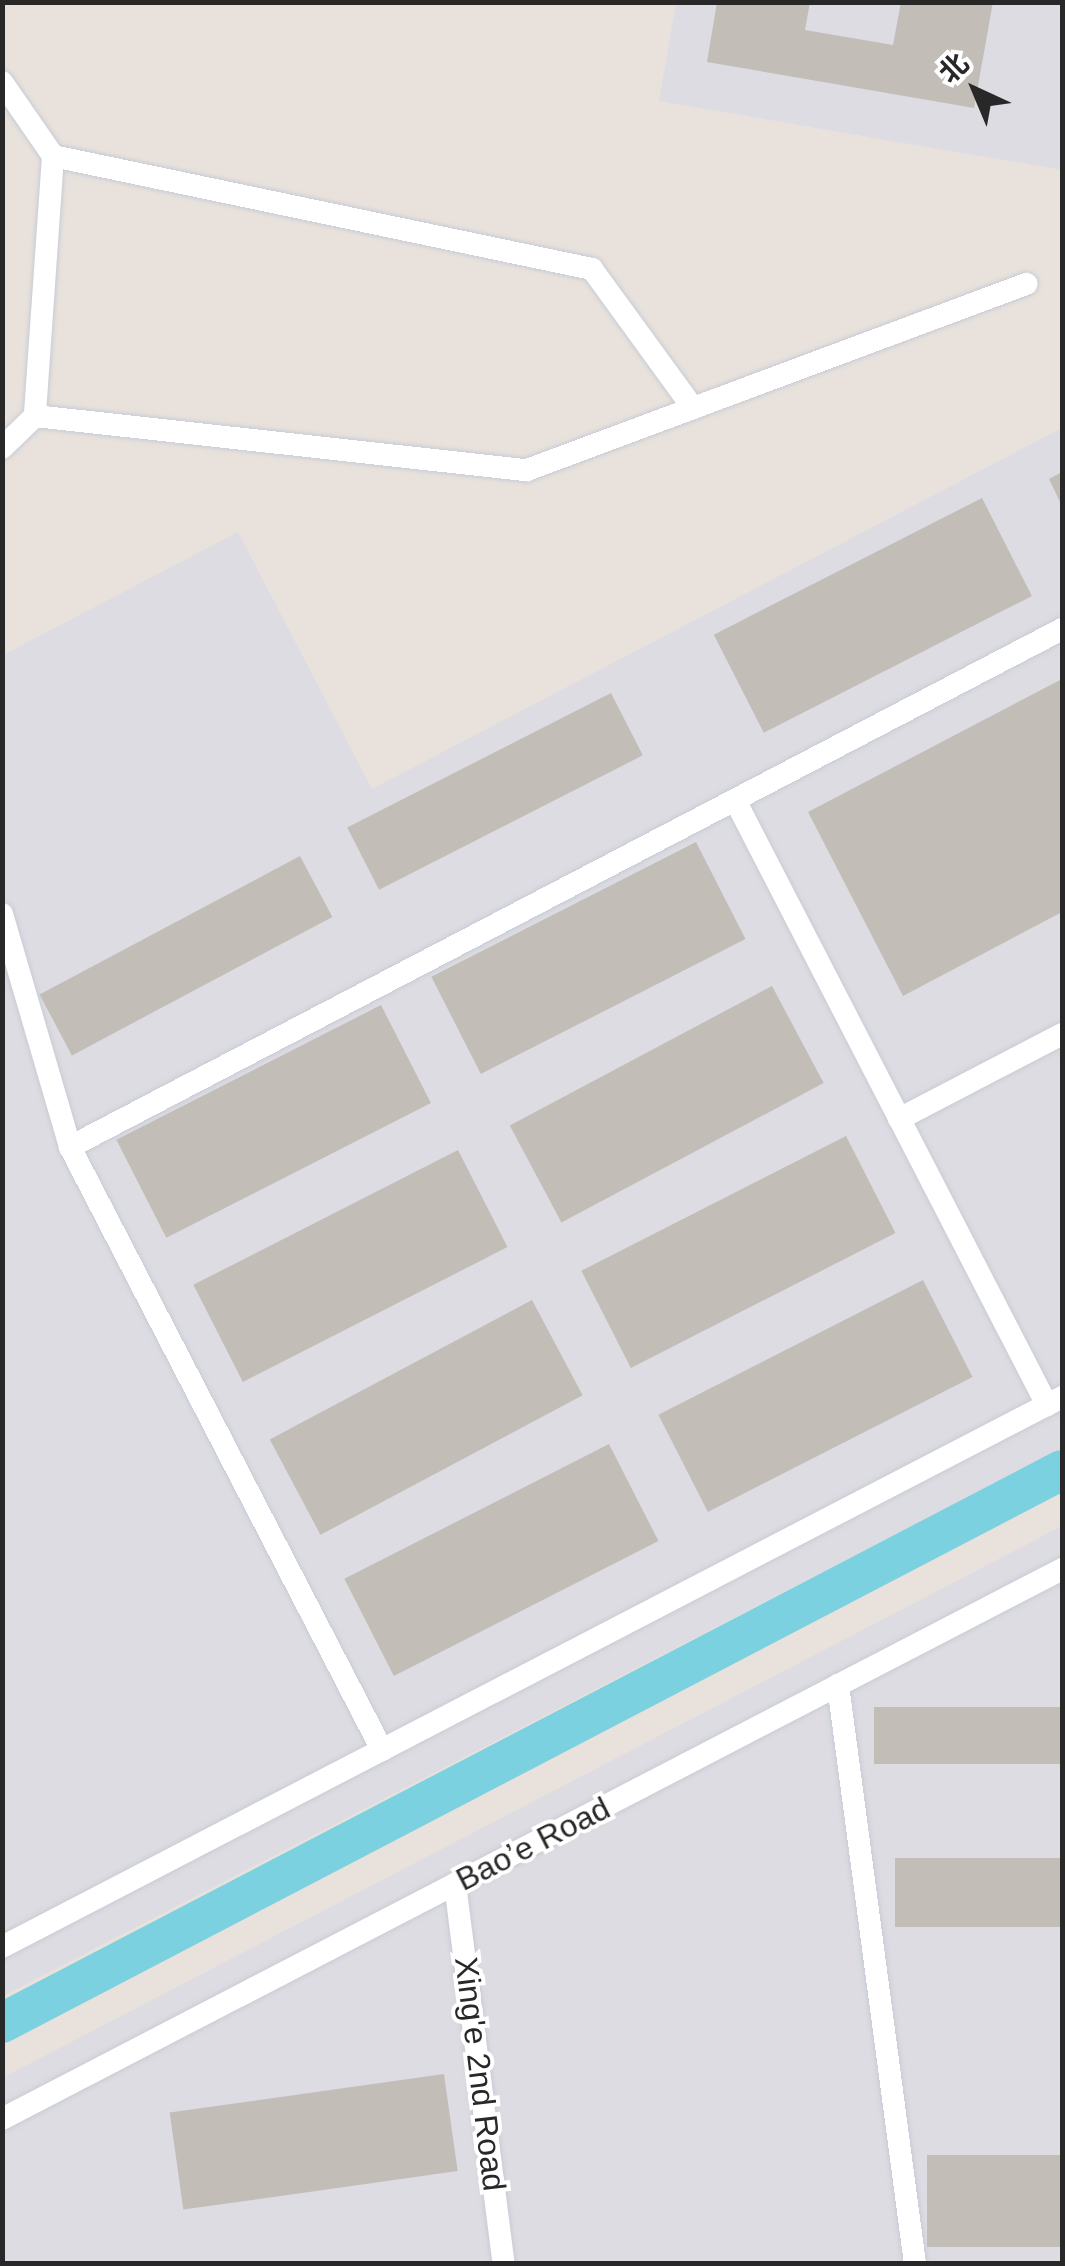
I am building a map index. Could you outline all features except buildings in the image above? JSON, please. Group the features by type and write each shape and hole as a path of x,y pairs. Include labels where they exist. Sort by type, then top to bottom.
{"lane":[{"path":"2,82 53,156 35,416 2,448"},
{"path":"53,156 592,269 693,408"},
{"path":"35,416 527,470 1026,284"},
{"path":"70,1147 1062,629"},
{"path":"2,1947 1055,1401 899,1118 735,800"},
{"path":"2,914 70,1147 382,1750"},
{"path":"899,1118 1062,1034"},
{"name":"Bao’e Road","path":"2,2119 1062,1569"},
{"path":"838,1685 915,2264"},
{"name":"Xing'e 2nd Road","path":"455,1884 504,2264"}],"shaded area":[{"path":"676,3 1062,3 1062,170 659,101"},
{"path":"1062,428 1062,1448 3,1996 3,655 238,532 372,789"},
{"path":"1062,1526 1062,2263 3,2263 2,2078"}],"waterway":[{"path":"2,2023 1062,1470"}]}
